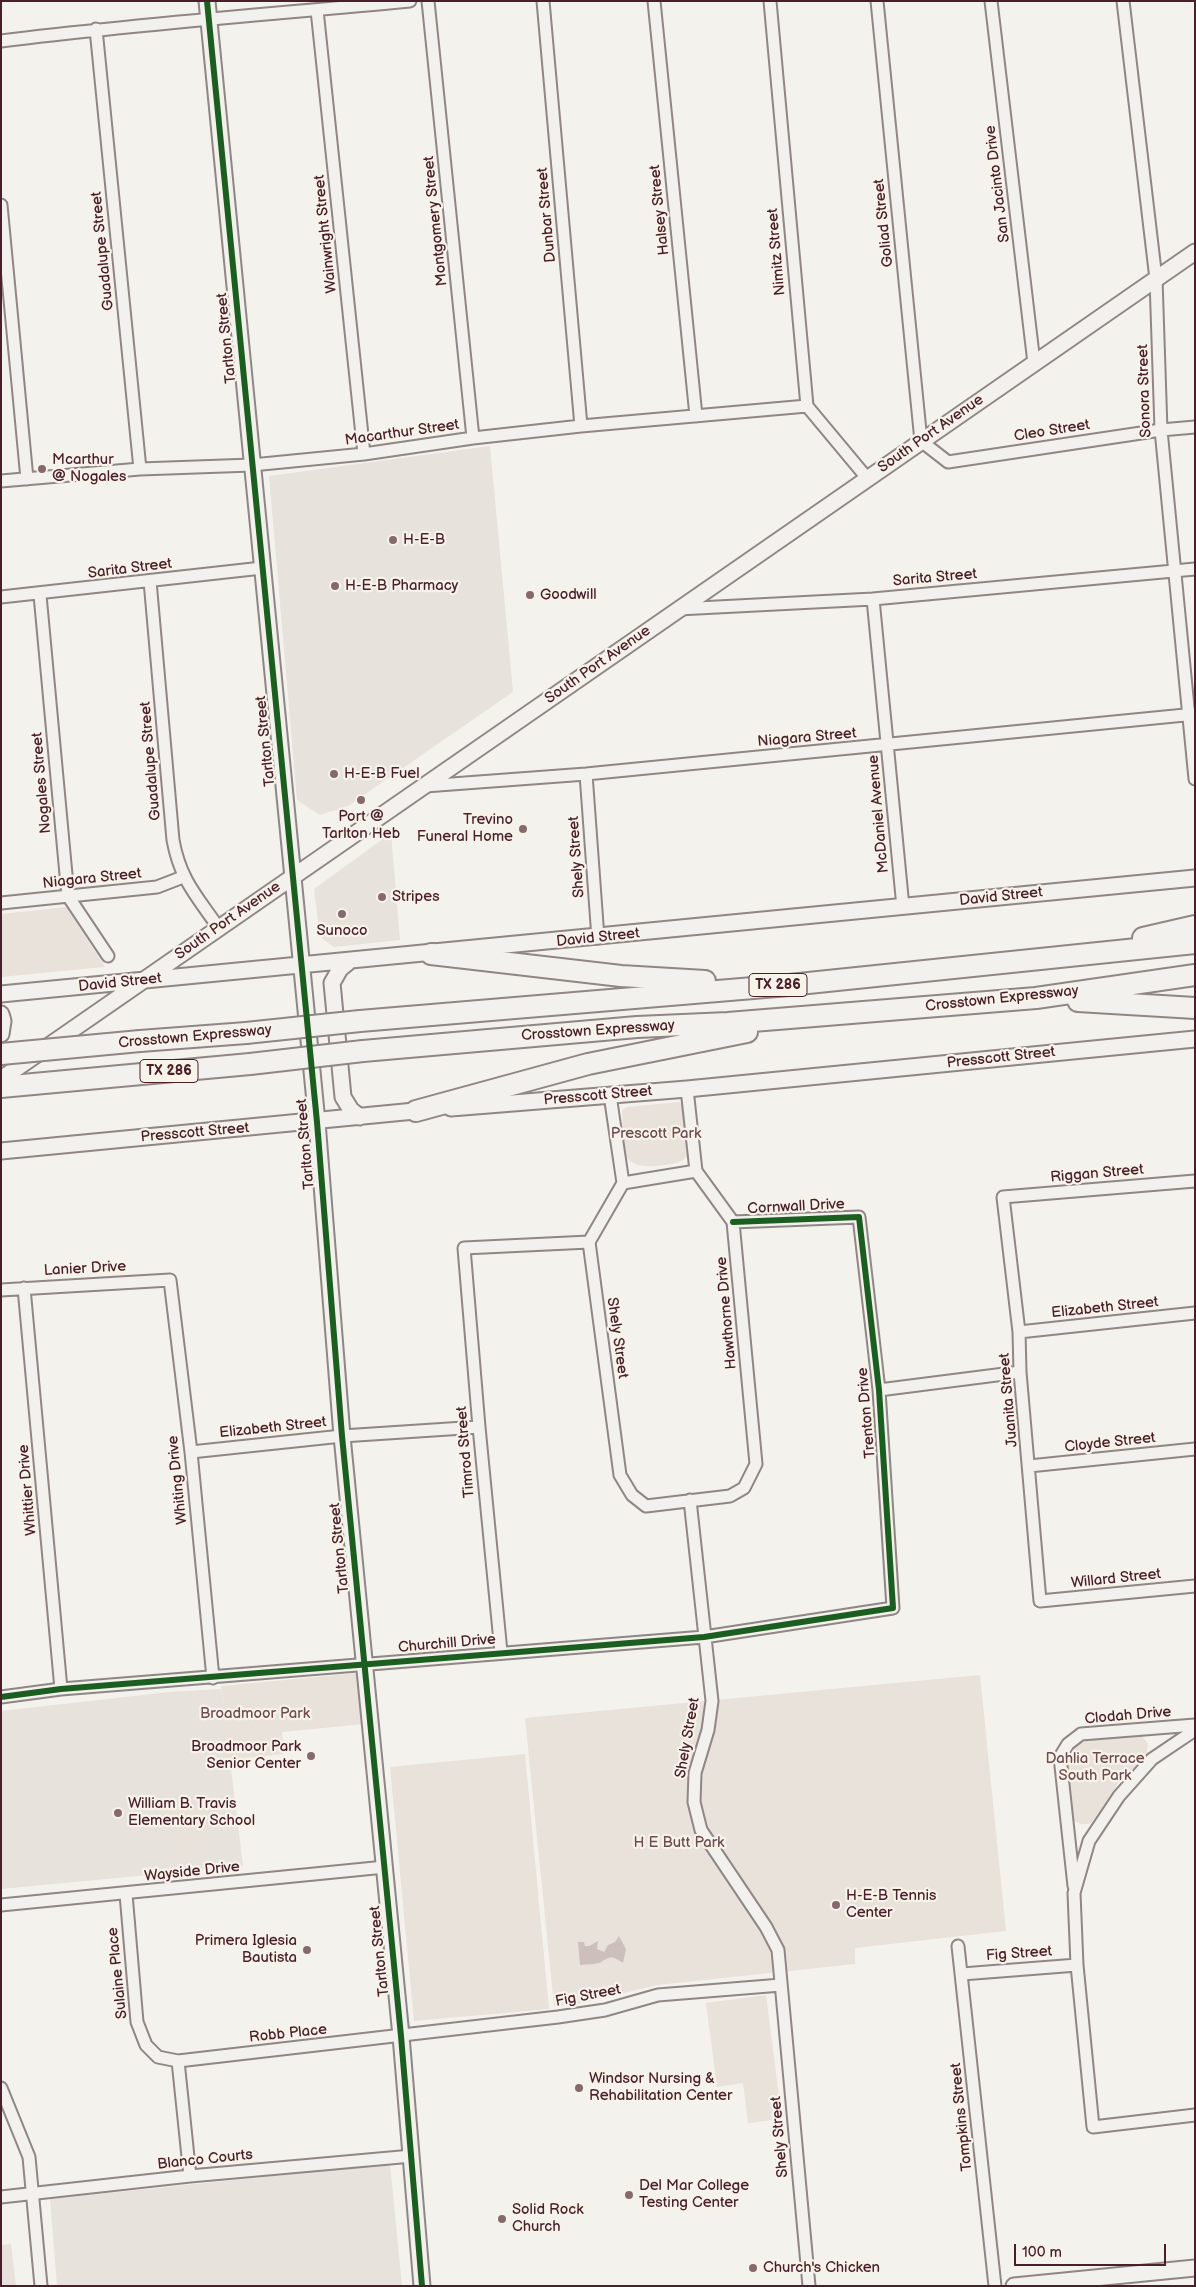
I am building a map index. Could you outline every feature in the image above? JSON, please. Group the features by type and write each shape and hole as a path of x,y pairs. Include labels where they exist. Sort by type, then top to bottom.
{"highway":[{"path":"1057,958 1195,926"},
{"name":"Crosstown Expressway","path":"1,1054 780,984 1195,943"},
{"path":"431,954 621,976 780,984"},
{"name":"Crosstown Expressway","path":"1,1087 637,1026 728,1023 1036,998 1195,975"},
{"path":"1036,998 1195,1008"},
{"path":"416,1111 588,1064 836,1014"}],"main road":[{"name":"Tarlton Street","path":"207,1 317,1122 342,1436 401,2036 422,2286"},
{"name":"South Port Avenue","path":"1,1079 1195,252"},
{"name":"David Street","path":"1,994 300,964 598,938 1195,878"},
{"path":"351,960 340,969 332,984 343,1096 351,1110 360,1117"},
{"path":"1,1014 3,1021 1,1034"},
{"name":"Presscott Street","path":"1,1151 416,1111 687,1089 1195,1039"},
{"path":"1014,2286 1195,2268"}],"street":[{"path":"1,41 96,29 209,21 410,1"},
{"name":"Montgomery Street","path":"428,1 473,438"},
{"name":"Dunbar Street","path":"543,1 580,426"},
{"name":"Halsey Street","path":"654,1 696,416"},
{"name":"Nimitz Street","path":"770,1 806,406"},
{"name":"Goliad Street","path":"877,1 921,441"},
{"name":"San Jacinto Drive","path":"991,1 1034,363"},
{"name":"Sonora Street","path":"1123,1 1156,279 1161,430 1173,571 1192,714 1195,779"},
{"name":"Wainwright Street","path":"317,10 364,454"},
{"name":"Guadalupe Street","path":"96,29 140,469"},
{"path":"1,205 27,479"},
{"path":"806,406 867,478"},
{"name":"Macarthur Street","path":"1,481 140,469 252,465 364,454 473,438 580,426 806,406"},
{"name":"Cleo Street","path":"921,441 948,462 1161,430 1195,427"},
{"name":"Sarita Street","path":"1,598 262,568"},
{"name":"Sarita Street","path":"678,609 873,599 1195,569"},
{"name":"Guadalupe Street","path":"150,581 173,840 183,877 218,927"},
{"name":"Nogales Street","path":"40,595 68,896 108,956"},
{"name":"McDaniel Avenue","path":"873,599 903,907"},
{"name":"Niagara Street","path":"422,786 586,774 1192,714"},
{"name":"Shely Street","path":"586,774 598,938"},
{"name":"Niagara Street","path":"1,903 157,887 183,877"},
{"path":"687,1089 696,1171 733,1222"},
{"path":"589,1242 623,1183 610,1095"},
{"path":"623,1183 696,1171"},
{"name":"Riggan Street","path":"1002,1197 1195,1181"},
{"name":"Juanita Street","path":"1002,1197 1019,1332 1020,1372 1040,1601"},
{"name":"Cornwall Drive","path":"733,1222 859,1217"},
{"name":"Trenton Drive","path":"859,1217 879,1390 893,1608"},
{"name":"Hawthorne Drive","path":"690,1500 730,1496 744,1488 756,1464 733,1222"},
{"name":"Shely Street","path":"589,1242 620,1475 632,1495 646,1506 690,1500 712,1701 708,1730 695,1773 694,1802 701,1830 766,1927 778,1950 809,2286"},
{"name":"Timrod Street","path":"501,1652 464,1248 589,1242"},
{"name":"Lanier Drive","path":"1,1290 170,1280"},
{"name":"Whiting Drive","path":"170,1280 191,1452 213,1678"},
{"name":"Whittier Drive","path":"24,1288 61,1690"},
{"name":"Elizabeth Street","path":"1019,1332 1195,1313"},
{"path":"879,1390 1020,1372"},
{"name":"Elizabeth Street","path":"191,1452 342,1436 479,1427"},
{"name":"Cloyde Street","path":"1029,1466 1195,1449"},
{"name":"Willard Street","path":"1040,1601 1195,1586"},
{"name":"Churchill Drive","path":"1,1697 61,1690 501,1652 704,1637 893,1608"},
{"name":"Clodah Drive","path":"1195,1725 1081,1734 1068,1744 1060,1757 1074,1893 1077,1965 1093,2127 1195,2115"},
{"name":"Clodah Drive","path":"1074,1893 1089,1841 1119,1796 1152,1759 1195,1730"},
{"name":"Wayside Drive","path":"1,1905 385,1867"},
{"name":"Sulaine Place","path":"126,1894 137,2022 146,2045 158,2057 178,2061"},
{"name":"Tompkins Street","path":"958,1946 994,2286"},
{"name":"Fig Street","path":"962,1974 1077,1965"},
{"name":"Fig Street","path":"401,2036 606,2010 658,1995 781,1985"},
{"name":"Robb Place","path":"178,2061 401,2036"},
{"path":"178,2061 190,2176"},
{"path":"1,2088 29,2157 34,2194 41,2286"},
{"name":"Blanco Courts","path":"1,2197 190,2176 412,2156"}],"shaded area":[{"path":"490,446 513,692 348,806 320,815 297,800 269,476"},
{"path":"391,833 400,940 334,947 320,937 314,889"},
{"name":"William B. Travis Elementary School","path":"221,1689 243,1866 1,1889 1,1711 169,1692"},
{"path":"619,1936 626,1949 623,1963 612,1958 596,1964 580,1965 578,1942 584,1942 585,1946 589,1946 598,1941 597,1949 604,1952 608,1945 615,1942"},
{"path":"390,2164 402,2286 57,2286 50,2199"},
{"path":"11,2244 16,2286 1,2286 1,2245"}],"green space":[{"path":"66,907 105,967 1,977 1,914"},
{"name":"Prescott Park","path":"679,1102 685,1105 690,1151 686,1158 679,1162 658,1166 642,1166 629,1161 624,1146 622,1110 627,1107"},
{"name":"Broadmoor Park","path":"359,1673 365,1724 282,1732 284,1754 229,1760 221,1686"},
{"name":"H E Butt Park","path":"980,1675 1006,1931 855,1948 855,1964 658,1985 573,2005 554,2006 525,1718"},
{"name":"Dahlia Terrace South Park","path":"1135,1734 1143,1737 1148,1744 1146,1755 1120,1781 1091,1823 1077,1822 1071,1815 1067,1790 1066,1763 1071,1749 1081,1741 1088,1739"},
{"path":"525,1754 549,2009 414,2021 390,1767"},
{"path":"200,1797 208,1851 175,1856 168,1802"},
{"path":"766,1995 782,2119 748,2123 743,2083 717,2087 706,2003"}],"cycle path":[{"path":"207,1 317,1122 342,1436 401,2036 422,2286"},
{"path":"1,1697 61,1689 704,1637 893,1608 879,1390 859,1217 733,1222"}],"place":[{"name":"Mcarthur @ Nogales","path":"42,469"},
{"name":"H-E-B","path":"393,540"},
{"name":"H-E-B Pharmacy","path":"335,586"},
{"name":"Goodwill","path":"530,595"},
{"name":"H-E-B Fuel","path":"334,774"},
{"name":"Port @ Tarlton Heb","path":"361,800"},
{"name":"Trevino Funeral Home","path":"523,829"},
{"name":"Stripes","path":"382,897"},
{"name":"Sunoco","path":"342,914"},
{"name":"Broadmoor Park Senior Center","path":"311,1756"},
{"name":"William B. Travis Elementary School","path":"118,1813"},
{"name":"H-E-B Tennis Center","path":"836,1905"},
{"name":"Primera Iglesia Bautista","path":"307,1950"},
{"name":"Windsor Nursing & Rehabilitation Center","path":"579,2088"},
{"name":"Del Mar College Testing Center","path":"629,2195"},
{"name":"Solid Rock Church","path":"502,2219"},
{"name":"Church's Chicken","path":"753,2268"}]}
